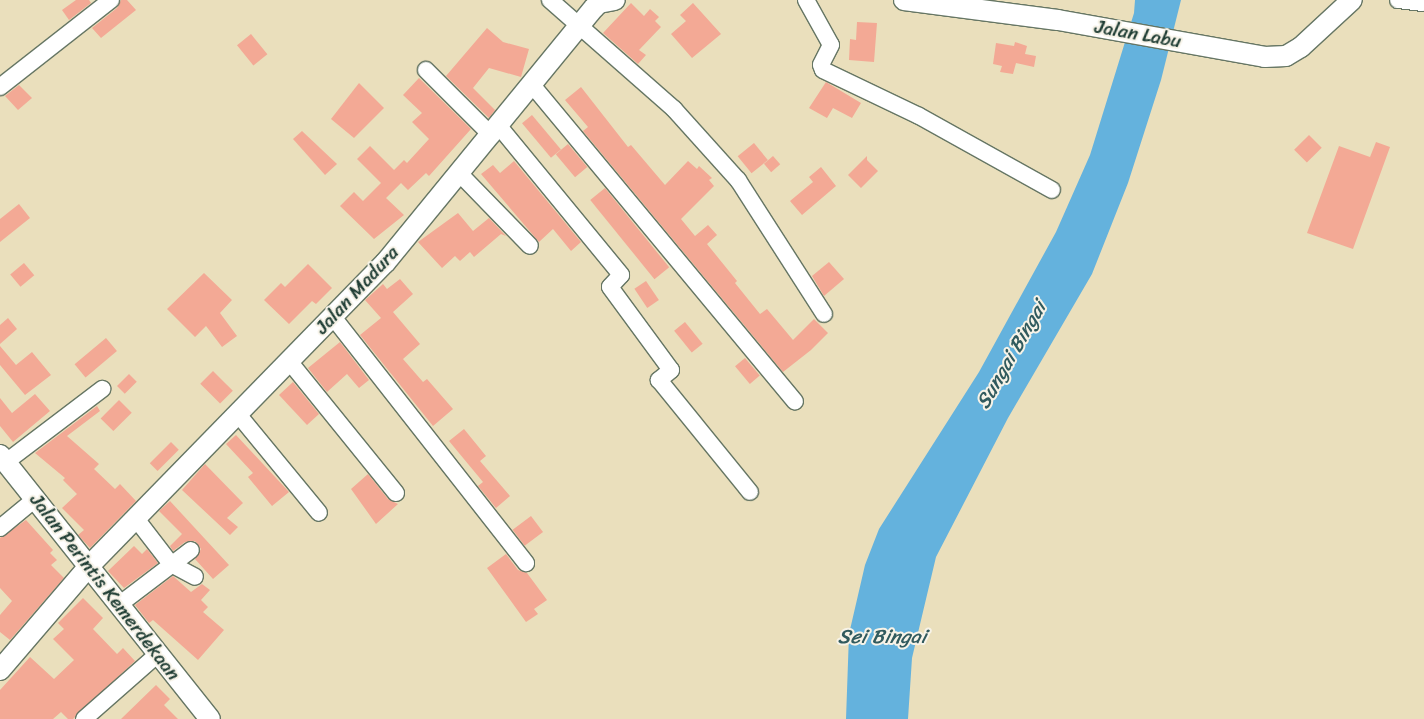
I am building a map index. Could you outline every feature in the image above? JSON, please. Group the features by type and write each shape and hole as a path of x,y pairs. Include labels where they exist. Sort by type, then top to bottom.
{"street":[{"path":"0,87 111,0"},
{"path":"550,0 674,110 738,180 824,314"},
{"path":"580,28 599,3 615,0"},
{"path":"806,0 831,44 821,65 822,70 919,116 1052,190"},
{"name":"Jalan Labu","path":"904,0 1058,20 1265,58 1286,56 1319,33 1352,0"},
{"path":"1402,0 1424,3"},
{"name":"Jalan Madura","path":"0,670 89,566 137,520 237,413 385,263 580,28"},
{"path":"426,70 495,131 621,275 610,288 671,370 659,380 750,492"},
{"path":"533,86 795,402"},
{"path":"460,174 530,246"},
{"path":"333,317 526,563"},
{"path":"288,361 396,493"},
{"path":"3,458 102,389"},
{"path":"237,413 318,513"},
{"name":"Jalan Perintis Kemerdekaan","path":"3,458 210,719"},
{"path":"0,528 35,499"},
{"path":"137,520 171,564 195,577"},
{"path":"120,604 191,550"},
{"path":"84,719 158,654"}],"water":[{"name":"Sei Bingai","path":"1135,0 1181,0 1161,80 1128,183 1092,274 1008,418 936,557 912,658 908,719 846,719 849,634 865,565 879,529 979,372 1056,232 1090,155 1134,13"}],"building":[{"path":"76,0 89,0 91,3 69,20 62,10"},
{"path":"121,0 127,0 136,10 101,38 92,28 117,8"},
{"path":"631,3 644,16 650,9 659,17 655,21 661,27 639,50 646,55 638,64 603,33"},
{"path":"693,3 721,34 692,58 671,34 686,21 680,15"},
{"path":"857,22 877,23 874,62 849,60 850,39 856,40"},
{"path":"487,28 503,42 529,49 521,77 489,68 473,88 495,110 489,118 446,76"},
{"path":"251,34 267,54 253,66 237,45"},
{"path":"1015,42 1027,46 1025,54 1036,56 1034,67 1016,63 1013,74 1000,72 1002,66 993,64 996,43 1014,46"},
{"path":"419,78 471,129 429,176 426,173 408,190 401,183 386,198 404,215 374,239 340,206 354,192 363,201 381,183 357,159 370,146 394,170 404,160 407,163 429,139 412,122 422,113 403,95"},
{"path":"826,82 861,103 852,118 833,108 827,118 809,108"},
{"path":"359,83 384,108 354,138 331,119"},
{"path":"19,85 32,98 18,110 5,96"},
{"path":"581,87 628,147 631,145 665,185 688,161 697,169 699,166 712,178 709,180 714,186 681,219 695,236 708,225 717,235 707,244 737,281 735,283 760,314 767,309 793,340 814,319 828,333 811,350 783,372 583,131 588,127 565,100"},
{"path":"532,115 561,149 551,158 522,123"},
{"path":"302,131 337,164 325,175 293,139"},
{"path":"1309,135 1322,148 1307,163 1294,150"},
{"path":"1376,142 1390,147 1353,249 1307,233 1339,146 1370,157"},
{"path":"754,143 768,160 752,173 738,156"},
{"path":"568,144 587,167 575,177 556,154"},
{"path":"773,156 780,164 771,172 764,164"},
{"path":"867,156 867,160 878,171 861,188 848,175"},
{"path":"514,161 581,242 571,251 553,229 539,242 481,174 493,165 500,173"},
{"path":"821,167 836,186 802,215 790,201 813,182 809,177"},
{"path":"605,188 669,267 654,279 590,200"},
{"path":"19,204 30,218 0,242 0,219"},
{"path":"458,213 473,231 489,218 506,236 501,234 474,257 470,252 460,261 455,256 442,268 418,242"},
{"path":"829,262 844,279 824,296 812,276"},
{"path":"24,263 34,275 20,287 10,275"},
{"path":"308,264 332,288 316,304 312,301 289,324 264,300 281,283 285,287"},
{"path":"204,273 232,300 220,313 237,336 222,347 206,326 195,337 167,309"},
{"path":"400,279 413,294 393,312 420,344 403,359 423,382 427,379 453,409 433,426 360,335 381,318 365,300 383,284 387,289"},
{"path":"646,281 659,300 647,308 634,289"},
{"path":"8,318 17,329 0,344 0,325"},
{"path":"685,322 703,344 692,353 674,331"},
{"path":"106,338 117,351 86,377 75,364"},
{"path":"340,342 369,380 359,388 347,374 327,392 308,368"},
{"path":"0,346 16,365 32,352 51,375 25,395 0,365"},
{"path":"745,358 760,376 750,384 735,366"},
{"path":"213,371 233,391 220,404 200,384"},
{"path":"129,374 137,382 125,394 117,386"},
{"path":"293,382 319,414 307,425 279,395"},
{"path":"35,394 50,411 13,442 0,426 0,398 12,413"},
{"path":"119,400 132,413 113,431 101,418"},
{"path":"97,406 100,411 67,436 99,464 94,469 115,489 120,484 136,501 90,548 78,535 84,530 62,508 77,494 63,480 65,478 35,453"},
{"path":"464,429 486,456 480,461 510,496 496,508 478,486 483,482 449,441"},
{"path":"236,435 289,492 272,506 248,477 253,473 226,444"},
{"path":"171,442 179,450 158,471 150,463"},
{"path":"205,464 243,503 227,518 238,527 230,535 182,490"},
{"path":"368,474 388,499 398,504 376,524 351,489"},
{"path":"170,501 229,565 213,579 195,559 201,549 195,541 185,542 173,551 170,546 182,534 159,511"},
{"path":"531,516 543,532 525,546 513,530"},
{"path":"26,520 53,550 50,553 57,560 51,565 64,578 10,640 0,632 0,615 12,601 0,588 0,538"},
{"path":"134,546 142,554 147,549 158,563 124,588 108,571"},
{"path":"506,554 518,570 527,573 547,600 534,609 538,614 526,622 487,568"},
{"path":"173,576 191,592 202,584 210,590 201,600 208,607 203,612 224,630 198,660 153,620 149,623 135,605"},
{"path":"83,598 103,618 93,629 117,654 123,648 135,661 73,719 68,719 61,712 53,719 0,719 0,690 30,657 54,679 74,660 53,639 64,629 58,623"},
{"path":"156,685 170,699 164,705 178,719 121,719"}],"water label":[{"name":"Sungai Bingai","path":"1011,355"}]}
